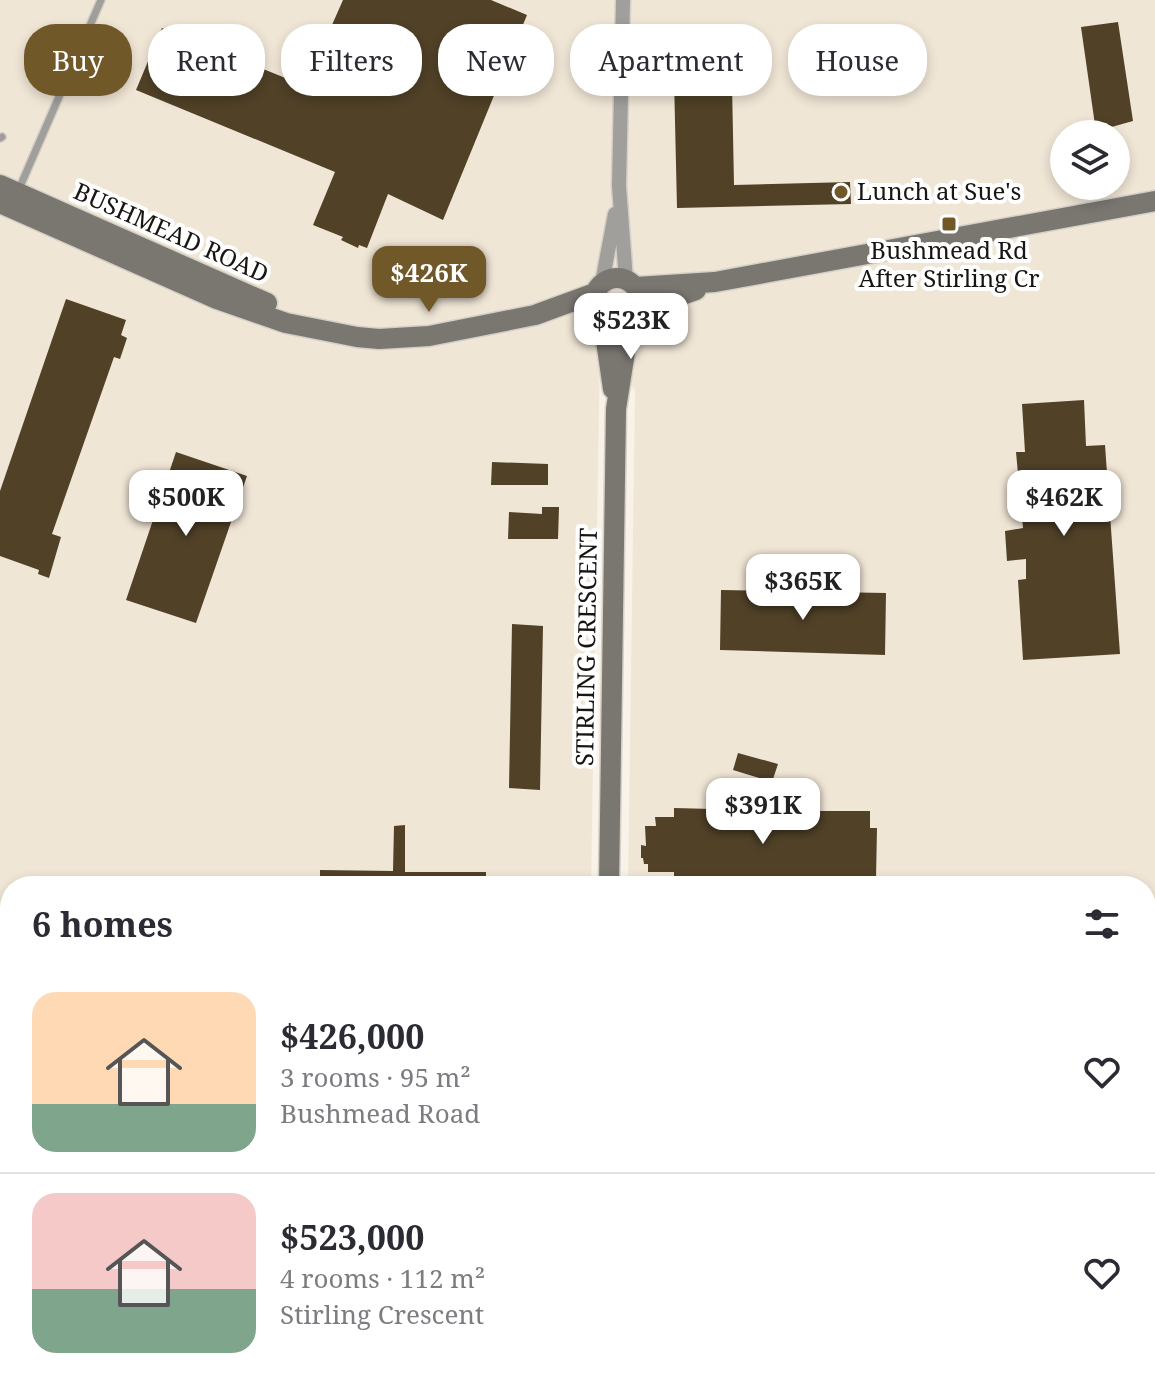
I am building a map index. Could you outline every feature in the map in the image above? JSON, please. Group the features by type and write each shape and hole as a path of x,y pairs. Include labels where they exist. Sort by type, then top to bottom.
{"main road":[{"name":"BUSHMEAD ROAD","path":"7,197 153,255 321,329 357,337 402,339 535,315 599,288 610,279 631,284 715,282 1155,201"},
{"name":"BUSHMEAD ROAD","path":"535,315 601,318 610,324 715,282"},
{"path":"631,284 641,299 633,317"},
{"path":"599,288 594,305 601,318"},
{"name":"STIRLING CRESCENT","path":"609,876 616,409 633,317"},
{"name":"STIRLING CRESCENT","path":"601,318 616,409"}],"street":[{"path":"623,0 619,186 631,284"},
{"path":"599,288 619,186"}],"lane":[{"path":"7,197 101,0"}],"shaded area":[{"path":"0,0 1155,0 1155,876 628,876 635,390 600,349 591,876 0,876"}],"building":[{"path":"343,0 491,0 527,15 523,24 438,24 438,96 494,96 443,220 388,194 367,248 359,245 358,248 341,240 343,237 313,225 335,172 151,96 265,96 265,70 281,76 281,96 422,96 422,24 332,24"},
{"path":"1118,22 1133,121 1094,120 1081,27"},
{"path":"148,61 148,95 136,90"},
{"path":"674,96 732,96 734,185 850,182 851,204 677,208"},
{"path":"66,299 126,320 121,335 127,338 120,359 114,357 52,534 61,537 49,578 38,574 39,570 0,556 0,491"},
{"path":"1084,400 1086,446 1105,445 1120,654 1023,660 1018,580 1026,579 1026,559 1007,561 1005,531 1023,528 1016,452 1025,452 1022,404"},
{"path":"176,452 247,476 196,623 126,600"},
{"path":"492,462 548,464 548,485 491,485"},
{"path":"542,507 559,507 558,539 508,539 509,512 542,514"},
{"path":"721,590 886,593 885,655 720,650"},
{"path":"512,624 543,626 540,790 509,788"},
{"path":"738,753 778,764 772,782 733,770"},
{"path":"751,792 782,793 781,811 870,811 870,828 877,828 876,876 674,876 674,872 648,872 648,864 644,864 641,858 641,845 646,846 645,826 656,826 655,817 674,817 674,808 751,810"},
{"path":"405,825 405,872 486,872 486,876 320,876 320,870 393,871 394,826"}],"place":[{"name":"Lunch at Sue's","path":"841,192"},
{"name":"Bushmead Rd After Stirling Cr","path":"949,224"}]}
